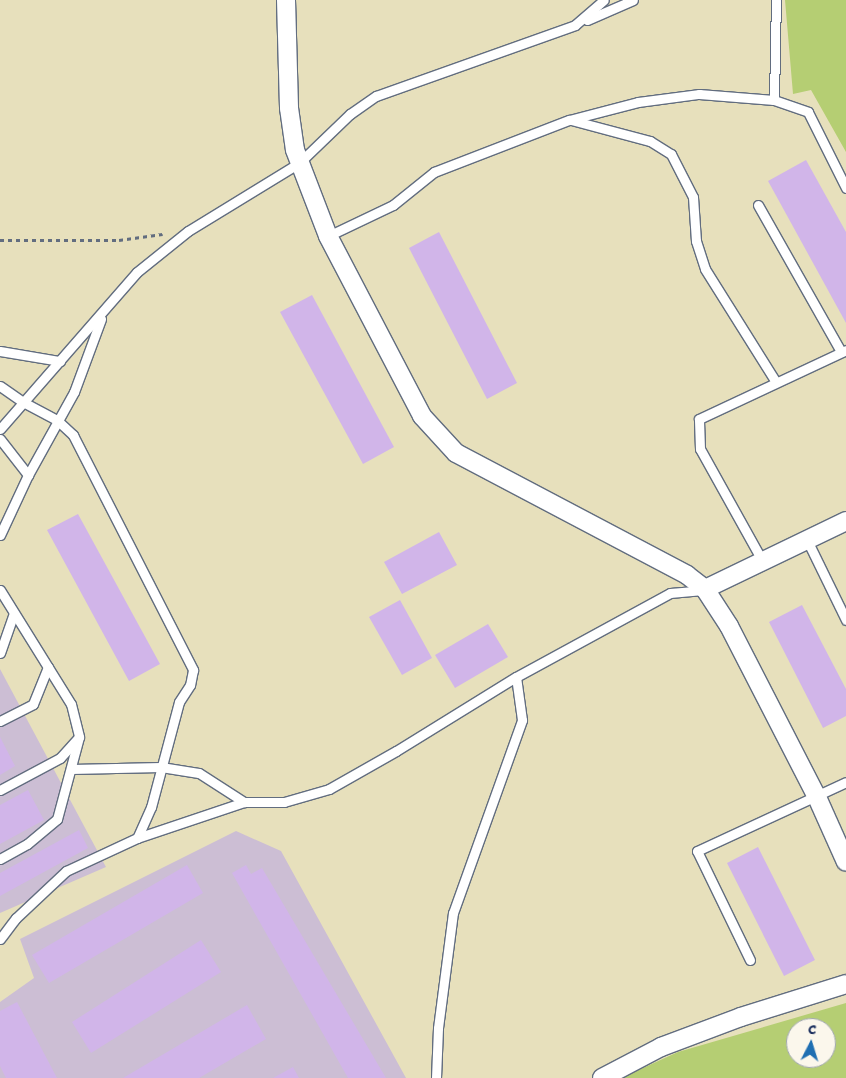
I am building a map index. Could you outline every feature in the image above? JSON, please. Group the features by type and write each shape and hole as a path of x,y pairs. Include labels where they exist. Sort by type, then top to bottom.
{"street":[{"path":"286,0 289,108 294,150 328,236 422,416 456,454 688,575 705,589 730,626 816,795 846,862"},
{"path":"705,589 846,522"},
{"path":"602,1078 661,1047 742,1017 846,984"}],"lane":[{"path":"576,25 604,0"},
{"path":"0,429 137,272 188,231 300,163 350,114 376,96 576,25 632,0"},
{"path":"774,100 776,0"},
{"path":"328,236 393,205 434,172 569,120 638,102 699,94 774,100 808,112 846,188"},
{"path":"569,120 650,141 671,154 693,197 696,241 705,269 776,382"},
{"path":"758,205 844,351 699,419 700,449 762,562"},
{"path":"0,536 28,475 74,392 102,314"},
{"path":"0,351 60,361"},
{"path":"0,386 23,402 58,421 73,435 193,670 190,685 178,702 151,807 137,838"},
{"path":"0,439 28,475"},
{"path":"0,517 10,514"},
{"path":"807,540 846,620"},
{"path":"0,939 16,918 66,871 137,838 244,802 284,802 329,789 396,751 516,676 670,593 705,589"},
{"path":"0,590 71,704 79,737 57,819 27,844 0,859"},
{"path":"0,653 14,613"},
{"path":"0,721 33,704 48,667"},
{"path":"436,1078 438,1028 453,913 522,720 516,676"},
{"path":"0,790 60,758 79,737"},
{"path":"71,769 162,767 199,774 244,802"},
{"path":"750,960 697,851 846,782"}],"path":[{"path":"0,240 119,240 188,231"}],"shaded area":[{"path":"0,669 106,867 0,913"},
{"path":"236,831 281,851 406,1078 0,1078 0,1002 34,978 20,939"}],"green space":[{"path":"785,0 846,0 846,152 811,90 793,94"},
{"path":"846,1003 846,1078 621,1078 678,1052 786,1020 786,1068 836,1068 836,1018 795,1018"}],"building":[{"path":"806,160 846,232 846,323 768,181"},
{"path":"439,232 517,383 487,399 409,248"},
{"path":"312,295 394,447 363,464 280,312"},
{"path":"78,514 160,664 129,681 47,530"},
{"path":"439,532 457,565 402,594 384,562"},
{"path":"400,600 432,658 402,675 369,617"},
{"path":"802,605 846,689 846,716 823,728 769,622"},
{"path":"488,624 508,657 455,688 435,655"},
{"path":"0,737 15,766 0,775"},
{"path":"28,790 44,820 0,844 0,805"},
{"path":"79,830 88,848 0,896 0,873"},
{"path":"758,847 815,960 784,976 727,863"},
{"path":"187,865 203,893 49,983 32,955"},
{"path":"246,865 251,874 262,868 386,1078 348,1078 232,873"},
{"path":"201,940 221,972 91,1053 72,1022"},
{"path":"17,1002 57,1078 6,1078 0,1066 0,1011"},
{"path":"247,1005 266,1039 199,1078 123,1078"},
{"path":"293,1067 299,1078 273,1078"}]}
